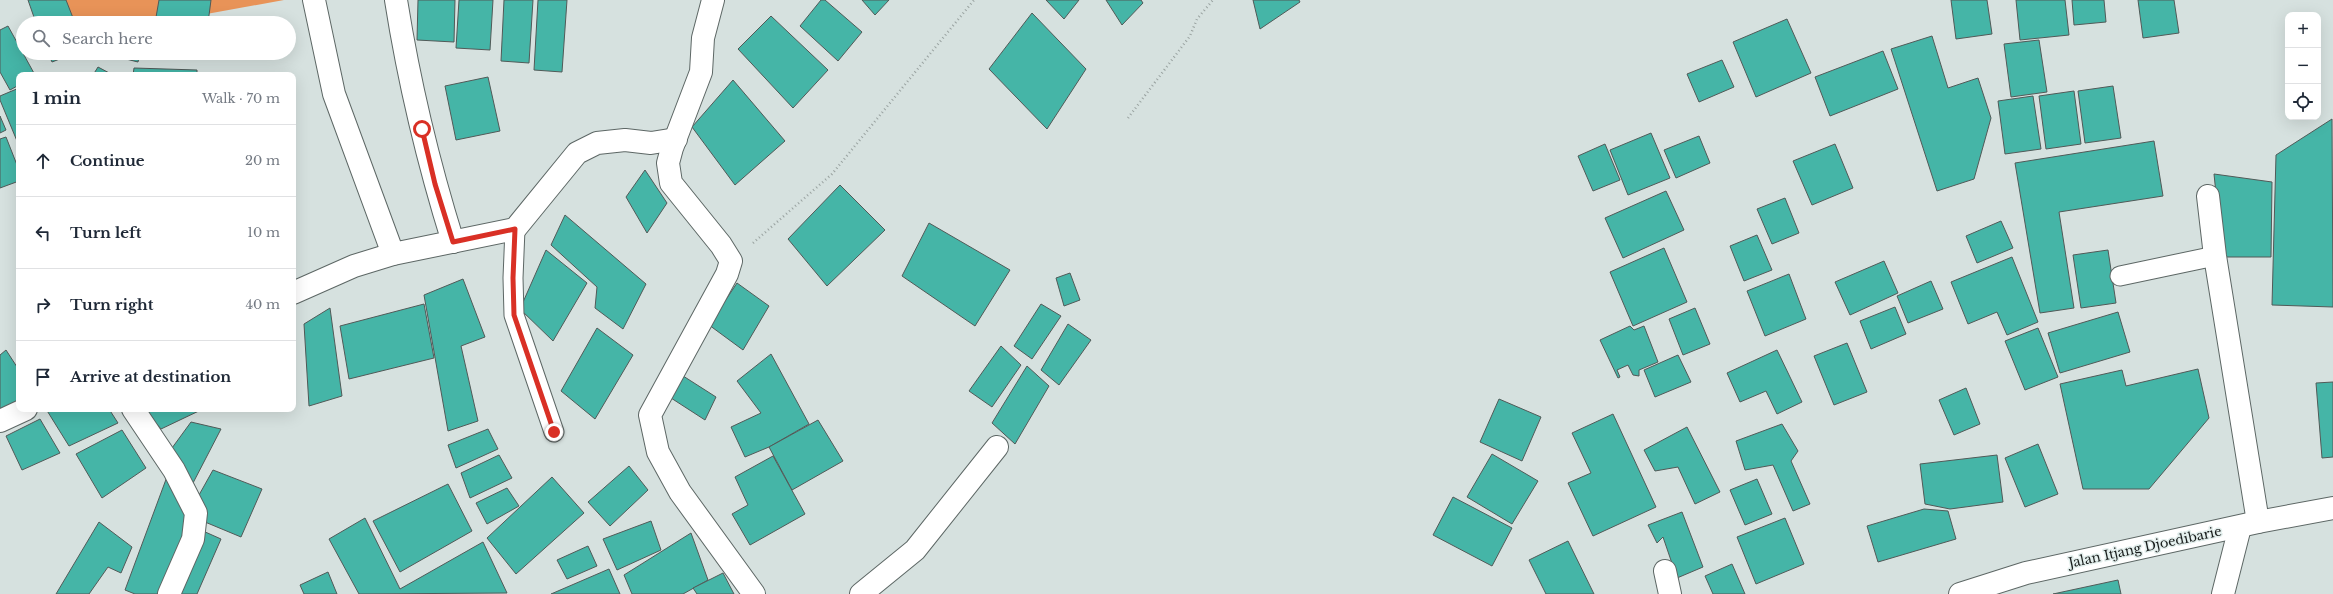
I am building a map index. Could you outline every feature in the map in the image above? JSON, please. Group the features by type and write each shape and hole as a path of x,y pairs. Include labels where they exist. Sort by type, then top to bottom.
{"street":[{"path":"314,0 334,94 393,254"},
{"path":"396,0 407,68 435,184 453,242"},
{"path":"712,0 703,38 701,72 668,163 671,184 724,249 731,261 727,274 650,415 658,452 680,492 754,594"},
{"path":"296,292 354,266 393,254 515,229 578,153 597,143 625,140 651,143 676,139"},
{"path":"2208,196 2249,524 2223,594"},
{"path":"0,421 20,412"},
{"path":"135,412 174,470 196,513 193,538 170,594"},
{"path":"860,594 915,550 997,447"},
{"name":"Jalan Itjang Djoedibarie","path":"1960,594 2026,573 2249,524 2333,508"},
{"path":"1665,571 1670,594"}],"lane":[{"path":"515,229 513,278 514,315 554,432"},
{"path":"2120,276 2215,256"}],"path":[{"path":"731,261 832,174 974,0"},
{"path":"1128,118 1190,36 1197,19 1213,0"}],"shaded area":[{"path":"42,0 284,0 196,16 46,16"}],"building":[{"path":"28,0 66,0 72,16 34,16"},
{"path":"159,0 211,0 209,16 156,16"},
{"path":"418,0 455,0 454,42 417,40"},
{"path":"459,0 493,0 490,50 456,48"},
{"path":"504,0 533,0 529,63 501,61"},
{"path":"538,0 567,0 562,72 534,70"},
{"path":"821,0 825,0 862,32 838,61 800,26"},
{"path":"862,0 889,0 875,15"},
{"path":"1046,0 1079,0 1064,19"},
{"path":"1106,0 1141,0 1143,3 1122,25"},
{"path":"1253,0 1299,0 1300,2 1260,29"},
{"path":"1951,0 1987,0 1992,34 1956,39"},
{"path":"2016,0 2065,0 2069,35 2020,40"},
{"path":"2072,0 2104,0 2106,22 2074,25"},
{"path":"2138,0 2174,0 2179,33 2143,38"},
{"path":"1032,13 1086,69 1047,129 989,69"},
{"path":"771,16 828,70 793,108 738,49"},
{"path":"1787,19 1811,73 1756,97 1733,42"},
{"path":"8,26 16,41 16,60 27,60 33,72 16,72 16,87 10,90 0,72 0,30"},
{"path":"1932,36 1948,88 1978,78 1991,118 1974,179 1937,191 1891,49"},
{"path":"2039,40 2047,92 2011,97 2004,44"},
{"path":"1883,51 1898,89 1830,116 1815,77"},
{"path":"1722,60 1734,87 1699,102 1687,74"},
{"path":"98,67 107,72 95,72"},
{"path":"134,68 197,70 197,72 133,72"},
{"path":"488,77 500,131 456,140 445,86"},
{"path":"733,80 785,141 735,185 692,127"},
{"path":"2113,86 2121,138 2085,143 2078,91"},
{"path":"16,89 16,139 0,100 0,96"},
{"path":"2074,91 2081,144 2046,149 2039,96"},
{"path":"2033,96 2041,149 2005,154 1998,101"},
{"path":"0,116 6,130 0,133"},
{"path":"2332,119 2333,307 2272,305 2276,155"},
{"path":"1651,133 1670,178 1628,195 1610,150"},
{"path":"1699,136 1710,163 1676,178 1664,150"},
{"path":"6,137 16,162 16,182 0,188 0,139"},
{"path":"2154,141 2163,196 2059,212 2074,308 2040,313 2015,163"},
{"path":"1605,144 1620,180 1593,191 1578,156"},
{"path":"1835,144 1853,188 1812,205 1793,161"},
{"path":"645,170 667,203 647,233 626,197"},
{"path":"2214,174 2272,182 2271,257 2226,257 2220,233"},
{"path":"840,185 885,230 827,286 788,239"},
{"path":"1666,191 1684,230 1623,258 1605,218"},
{"path":"1785,198 1799,233 1772,244 1757,209"},
{"path":"565,215 646,284 623,329 595,308 597,287 551,245"},
{"path":"2001,221 2013,248 1977,263 1966,236"},
{"path":"929,223 1010,270 975,326 902,276"},
{"path":"1757,235 1772,270 1744,281 1730,246"},
{"path":"1664,248 1687,302 1633,326 1610,272"},
{"path":"546,250 587,283 553,341 520,309"},
{"path":"2108,250 2116,303 2081,308 2073,255"},
{"path":"2012,257 2038,322 2007,335 1997,312 1968,324 1951,282"},
{"path":"1884,261 1898,293 1850,315 1835,282"},
{"path":"1070,273 1080,300 1064,306 1056,278"},
{"path":"1789,274 1806,319 1765,336 1747,291"},
{"path":"463,279 485,337 461,346 478,421 448,431 424,295"},
{"path":"1931,281 1943,309 1908,323 1897,296"},
{"path":"737,283 769,306 743,350 709,325"},
{"path":"424,304 434,358 349,379 340,326"},
{"path":"1041,304 1061,316 1032,359 1014,346"},
{"path":"1895,307 1906,334 1871,349 1860,321"},
{"path":"330,308 342,396 309,406 304,324"},
{"path":"1695,308 1710,344 1683,355 1669,319"},
{"path":"2118,312 2130,352 2060,373 2048,333"},
{"path":"1068,324 1091,340 1059,385 1041,370"},
{"path":"1630,326 1634,330 1644,326 1658,362 1639,370 1639,376 1633,375 1628,365 1617,370 1620,377 1618,378 1600,340"},
{"path":"597,328 633,355 595,419 561,391"},
{"path":"2038,328 2058,377 2025,390 2005,341"},
{"path":"1847,343 1867,392 1834,405 1814,356"},
{"path":"1001,346 1021,365 992,407 969,391"},
{"path":"6,350 16,365 16,403 0,411 0,355"},
{"path":"1777,350 1802,402 1777,414 1766,391 1740,402 1727,373"},
{"path":"771,354 809,424 769,447 745,457 731,427 761,413 737,381"},
{"path":"1678,355 1691,382 1655,397 1644,370"},
{"path":"1027,366 1049,386 1015,444 992,423"},
{"path":"2198,369 2209,418 2149,489 2083,489 2060,384 2122,370 2126,386"},
{"path":"680,374 716,397 705,420 671,398"},
{"path":"2333,382 2333,457 2322,458 2316,383"},
{"path":"1966,388 1980,424 1954,435 1939,400"},
{"path":"1499,399 1541,417 1522,461 1480,442"},
{"path":"48,412 111,412 118,423 69,446"},
{"path":"147,412 197,412 161,429"},
{"path":"1613,414 1656,507 1593,536 1568,483 1591,473 1572,433"},
{"path":"40,419 60,453 22,470 6,436"},
{"path":"818,420 843,461 792,490 769,447"},
{"path":"191,422 221,429 193,483 172,448"},
{"path":"1782,424 1798,451 1791,461 1810,504 1793,511 1773,465 1745,470 1736,441"},
{"path":"1687,427 1720,492 1695,504 1678,467 1655,471 1644,450"},
{"path":"488,429 498,449 456,468 448,445"},
{"path":"122,430 146,468 102,498 76,454"},
{"path":"2038,444 2058,494 2025,507 2005,458"},
{"path":"1492,454 1538,481 1512,524 1467,497"},
{"path":"499,455 512,478 470,498 461,473"},
{"path":"1997,455 2003,502 1950,509 1925,504 1920,464"},
{"path":"773,456 805,514 750,545 732,514 748,505 735,477"},
{"path":"629,466 648,490 610,526 588,502"},
{"path":"213,470 262,489 241,537 205,522 199,495"},
{"path":"168,474 189,516 174,563 158,594 135,594 125,590"},
{"path":"552,477 584,513 516,574 487,538"},
{"path":"1757,479 1772,514 1745,525 1730,490"},
{"path":"448,484 472,531 400,572 373,521"},
{"path":"507,488 519,506 487,524 476,503"},
{"path":"1453,497 1512,528 1492,566 1433,535"},
{"path":"1924,509 1948,511 1956,539 1878,562 1867,526"},
{"path":"1682,512 1703,567 1677,578 1663,537 1657,543 1648,525"},
{"path":"365,518 400,589 483,542 507,593 359,594 329,539"},
{"path":"1785,518 1804,564 1756,584 1737,537"},
{"path":"651,521 661,550 617,570 603,539"},
{"path":"99,522 132,547 121,573 108,567 89,594 56,594"},
{"path":"203,531 221,539 197,594 180,594"},
{"path":"691,533 708,580 683,594 632,594 624,575"},
{"path":"1568,541 1594,594 1546,594 1529,560"},
{"path":"588,546 597,566 567,579 557,560"},
{"path":"1732,564 1745,594 1713,594 1705,576"},
{"path":"609,569 620,594 551,594"},
{"path":"328,572 337,594 304,594 300,585"},
{"path":"723,573 734,594 697,594 693,588"},
{"path":"2118,580 2121,594 2053,594"}],"route":[{"path":"422,129 435,184 453,242 515,229 513,278 514,315 554,432"}]}
